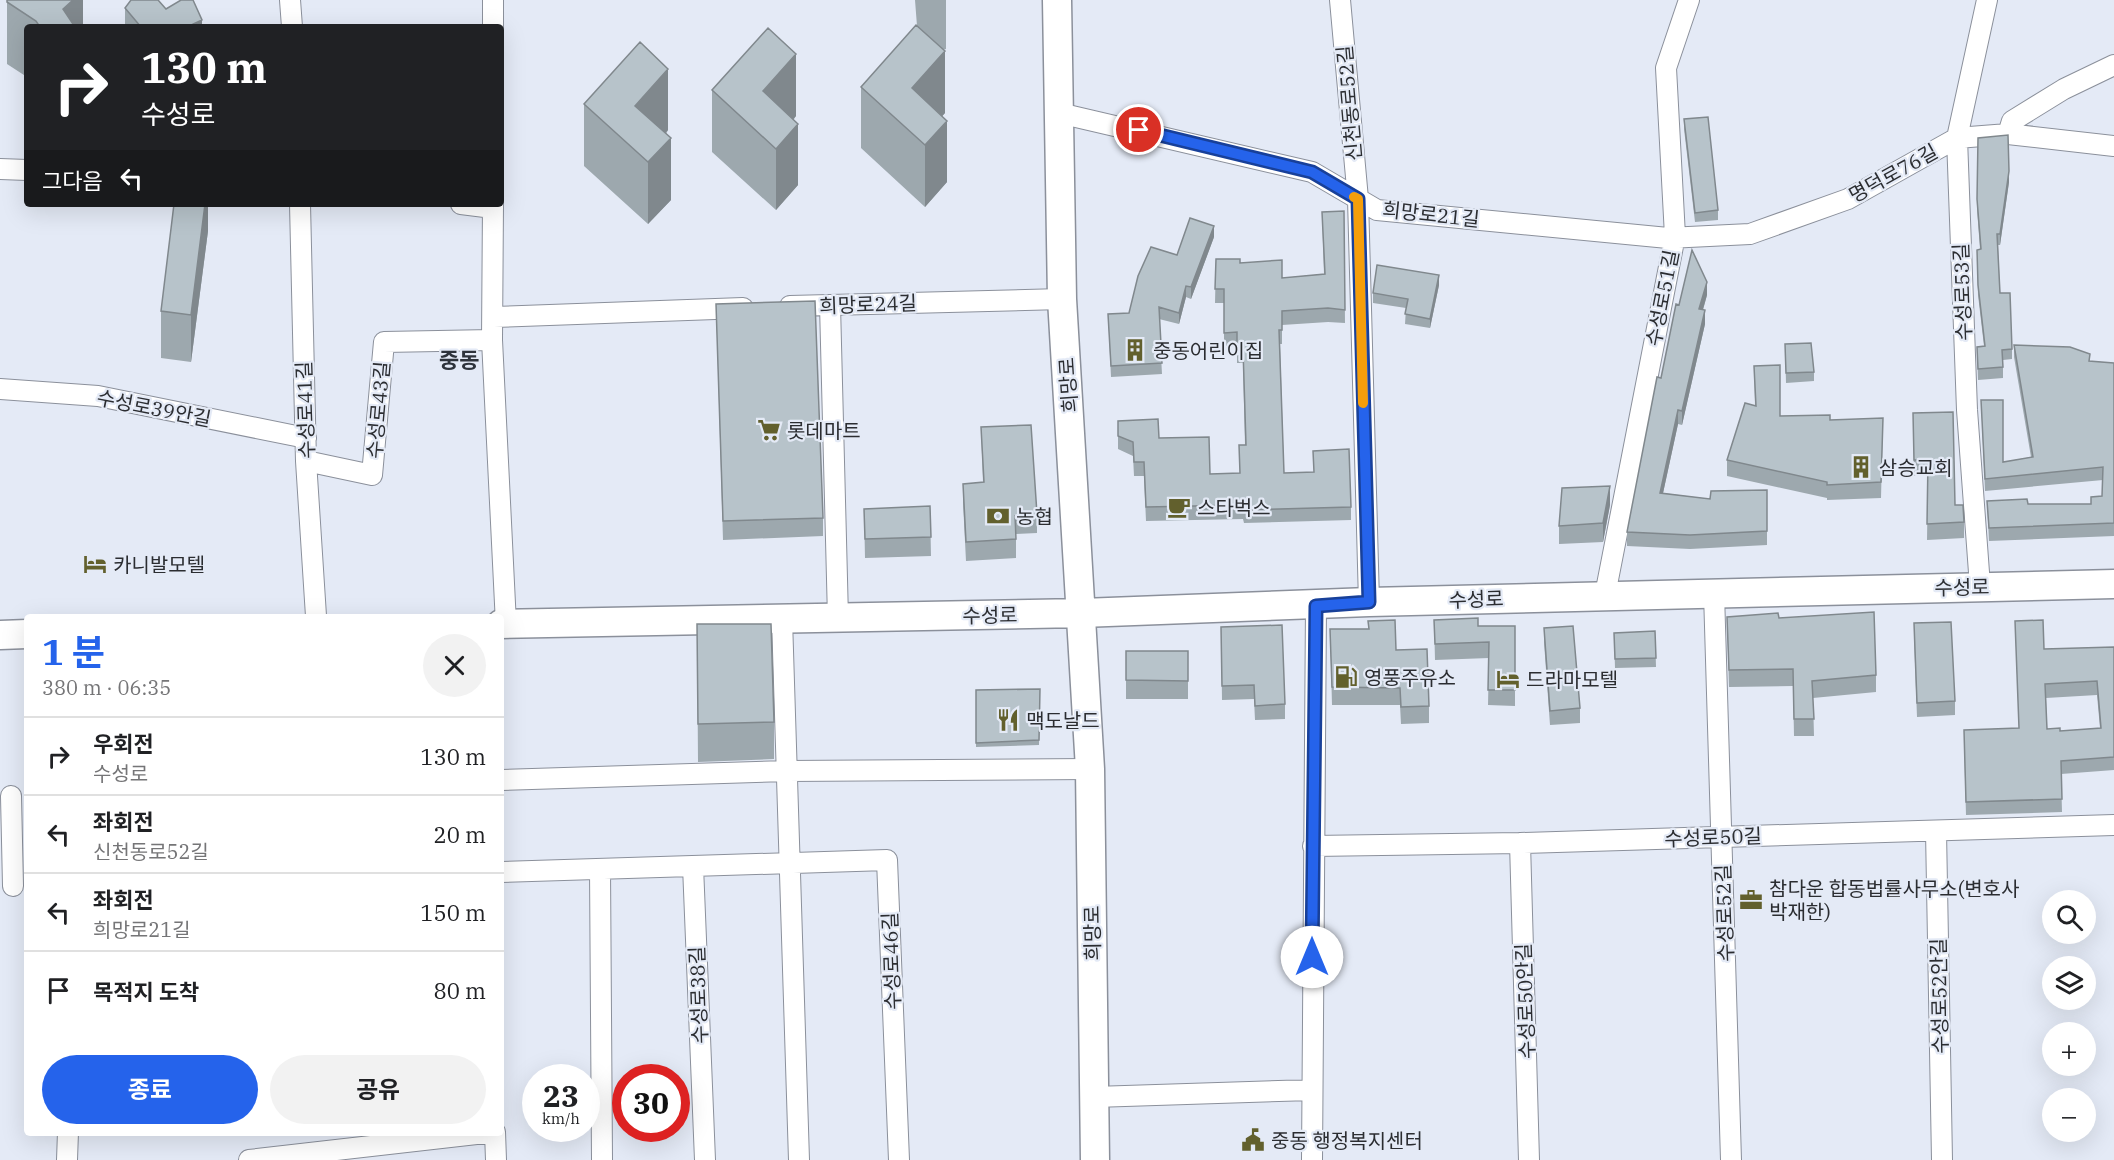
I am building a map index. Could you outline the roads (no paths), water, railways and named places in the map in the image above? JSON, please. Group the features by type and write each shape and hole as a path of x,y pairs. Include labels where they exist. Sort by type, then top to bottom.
{"main road":[{"name":"희망로","path":"1058,0 1062,299 1090,769 1095,1160"},
{"name":"수성로","path":"504,624 1082,613 1316,606 1369,602 2114,584"},
{"path":"0,635 24,634"}],"street":[{"path":"290,0 291,24"},
{"path":"493,0 493,24"},
{"name":"신천동로52길","path":"1340,0 1358,199 1369,602"},
{"name":"수성로51길","path":"1605,596 1675,236 1666,68 1689,0"},
{"name":"수성로53길","path":"1980,586 1967,410 1957,138 1987,0"},
{"path":"2008,134 2012,121 2035,105 2114,65"},
{"name":"희망로21길","path":"1059,113 1312,172 1377,210 1668,238 1675,236"},
{"name":"명덕로76길","path":"1675,236 1750,234 1848,199 1957,138 2008,134 2114,146"},
{"path":"0,169 24,170"},
{"name":"수성로41길","path":"300,207 306,461 316,614"},
{"path":"493,207 494,317 492,340 503,614"},
{"name":"희망로24길","path":"494,317 1062,299"},
{"path":"830,305 838,618"},
{"name":"수성로43길","path":"306,461 372,475 384,342 492,340"},
{"name":"수성로39안길","path":"0,389 98,396 306,438"},
{"name":"수성로52길","path":"1714,593 1731,1160"},
{"path":"1312,1160 1316,606"},
{"path":"782,620 799,1160"},
{"path":"504,780 787,771 1090,769"},
{"path":"13,796 13,886"},
{"name":"수성로50길","path":"1313,846 1520,843 2114,825"},
{"name":"수성로52안길","path":"1936,831 1942,1160"},
{"name":"수성로50안길","path":"1520,843 1529,1160"},
{"name":"수성로46길","path":"788,863 887,860 899,1160"},
{"path":"504,872 788,863"},
{"name":"수성로38길","path":"693,866 705,1160"},
{"path":"600,869 602,1160"},
{"path":"1094,1097 1312,1090"},
{"path":"67,1160 68,1136"},
{"path":"249,1160 460,1136"},
{"path":"495,1136 496,1160"}],"place":[{"name":"중동어린이집","path":"1135,350"},
{"name":"롯데마트","path":"769,430"},
{"name":"삼승교회","path":"1861,467"},
{"name":"스타벅스","path":"1179,507"},
{"name":"농협","path":"998,516"},
{"name":"카니발모텔","path":"95,564"},
{"name":"영풍주유소","path":"1346,677"},
{"name":"드라마모텔","path":"1508,679"},
{"name":"맥도날드","path":"1008,720"},
{"name":"참다운 합동법률사무소(변호사 박재한)","path":"1751,900"},
{"name":"중동 행정복지센터","path":"1253,1140"}],"district":[{"name":"중동","path":"459,359"}]}
